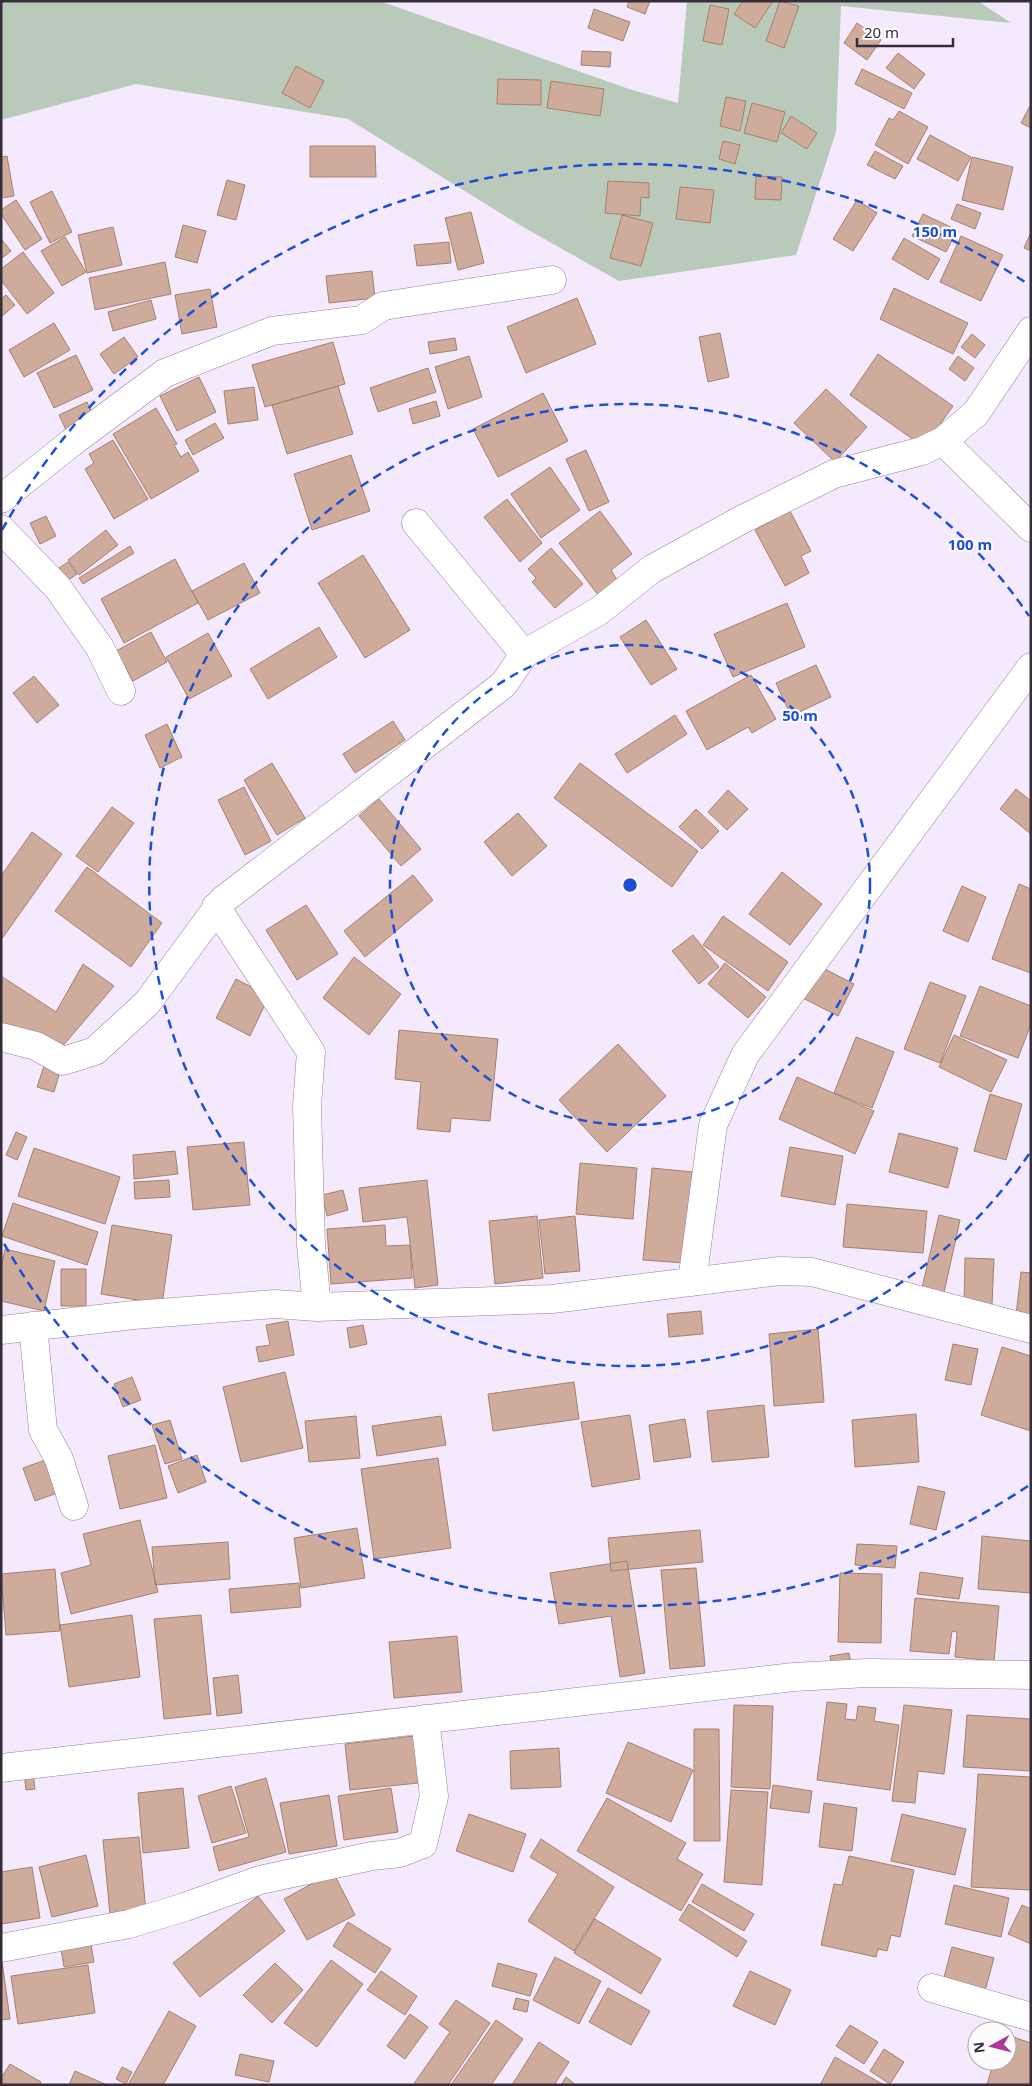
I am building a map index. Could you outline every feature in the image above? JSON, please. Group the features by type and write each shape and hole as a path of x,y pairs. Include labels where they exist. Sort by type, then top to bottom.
{"street":[{"path":"1,499 71,443 165,374 272,331 362,320 383,306 552,280"},
{"path":"1,1037 36,1046 63,1061 95,1050 147,1003 216,907 504,684 524,654 599,611 652,569 740,520 834,474 922,450 943,441 976,413 1031,331"},
{"path":"943,441 1031,528"},
{"path":"416,523 524,654"},
{"path":"1,529 58,588 100,648 121,691"},
{"path":"692,1282 713,1125 745,1055 1031,667"},
{"path":"216,907 311,1052 307,1106 311,1245 317,1307"},
{"path":"1,1330 134,1315 275,1304 317,1307 552,1299 780,1271 812,1272 1031,1329"},
{"path":"32,1326 43,1430 59,1459 74,1506"},
{"path":"1,1768 794,1677 867,1673 1031,1675"},
{"path":"1,1948 129,1924 185,1908 260,1880 372,1856 400,1853 423,1844 434,1796 425,1719"},
{"path":"932,1988 1031,2018"}],"green space":[{"path":"1,1 380,1 629,89 678,103 687,1 978,1 1011,23 841,6 836,132 796,255 619,281 523,227 348,119 136,84 1,120"}],"building":[{"path":"629,1 650,1 645,14 627,7"},
{"path":"743,1 773,1 755,28 734,14"},
{"path":"780,1 799,6 784,48 766,41"},
{"path":"710,5 729,9 722,45 703,41"},
{"path":"594,9 630,22 623,41 588,28"},
{"path":"857,23 881,40 867,60 844,43"},
{"path":"582,51 611,52 610,67 581,65"},
{"path":"898,53 925,74 914,89 886,68"},
{"path":"296,66 324,81 310,108 282,93"},
{"path":"862,69 912,93 904,109 855,84"},
{"path":"498,79 541,80 541,105 497,104"},
{"path":"551,81 604,89 600,116 547,108"},
{"path":"726,97 746,101 740,131 720,126"},
{"path":"752,103 785,112 777,142 744,133"},
{"path":"1031,104 1031,128 1021,123"},
{"path":"899,111 928,127 908,164 875,145 889,118 893,120"},
{"path":"791,116 817,133 807,149 781,133"},
{"path":"930,135 971,157 958,181 917,159"},
{"path":"723,141 740,145 735,164 719,159"},
{"path":"310,146 375,146 376,177 310,177"},
{"path":"875,151 903,166 895,179 867,165"},
{"path":"7,156 14,196 1,198 1,157"},
{"path":"972,157 1013,167 1003,210 962,200"},
{"path":"756,176 782,177 781,200 755,199"},
{"path":"227,180 245,185 236,220 217,215"},
{"path":"608,181 649,183 649,198 641,197 640,216 605,213"},
{"path":"680,187 714,190 710,223 676,219"},
{"path":"52,191 72,232 50,243 30,202"},
{"path":"16,200 42,239 25,250 1,214 1,210"},
{"path":"857,200 877,213 853,251 833,239"},
{"path":"957,204 981,213 975,229 951,219"},
{"path":"471,212 484,263 458,270 445,218"},
{"path":"923,214 957,230 946,252 912,236"},
{"path":"622,215 653,223 641,266 610,258"},
{"path":"183,225 206,231 197,263 175,257"},
{"path":"113,227 122,265 87,273 78,235"},
{"path":"1031,232 1031,251 1024,248"},
{"path":"961,236 1003,255 981,301 940,282"},
{"path":"65,237 86,272 62,286 41,251"},
{"path":"904,238 940,259 928,280 892,259"},
{"path":"1,239 11,251 1,259"},
{"path":"449,242 451,263 417,266 414,245"},
{"path":"23,252 54,293 27,314 1,280 1,269"},
{"path":"165,262 171,294 95,310 89,278"},
{"path":"372,271 375,298 329,303 326,276"},
{"path":"894,288 968,323 953,354 880,319"},
{"path":"210,289 217,327 182,334 175,295"},
{"path":"6,295 15,305 1,317 1,299"},
{"path":"577,298 596,344 526,373 507,327"},
{"path":"151,300 156,319 113,331 108,312"},
{"path":"54,323 70,350 24,377 9,350"},
{"path":"720,333 729,377 708,382 699,337"},
{"path":"972,334 985,345 975,358 961,347"},
{"path":"124,337 138,357 114,374 100,354"},
{"path":"455,338 457,350 430,354 428,342"},
{"path":"333,342 345,384 265,407 252,365"},
{"path":"878,354 953,406 924,447 850,395"},
{"path":"76,355 93,390 54,408 37,373"},
{"path":"469,356 482,397 448,409 435,367"},
{"path":"958,356 974,368 965,381 949,369"},
{"path":"428,368 436,392 378,412 370,388"},
{"path":"199,377 216,412 177,431 160,396"},
{"path":"338,386 353,434 287,454 272,405"},
{"path":"254,387 258,420 228,424 224,391"},
{"path":"826,389 867,427 835,462 794,423"},
{"path":"543,393 568,441 498,477 473,429"},
{"path":"436,401 440,416 413,424 409,409"},
{"path":"87,402 95,419 67,432 59,415"},
{"path":"156,408 177,444 174,445 181,457 188,452 199,471 151,499 113,434"},
{"path":"215,423 224,438 193,455 185,440"},
{"path":"113,440 148,499 114,519 85,469 94,463 89,454"},
{"path":"586,450 609,502 589,511 566,459"},
{"path":"351,455 370,511 312,530 294,474"},
{"path":"550,467 580,510 541,538 511,494"},
{"path":"507,499 542,543 520,562 484,517"},
{"path":"600,511 632,554 611,570 617,580 598,595 559,543"},
{"path":"790,511 811,551 801,556 809,573 785,586 755,530"},
{"path":"46,516 56,536 40,544 30,523"},
{"path":"106,530 118,545 79,575 68,560"},
{"path":"130,546 134,553 83,584 79,578"},
{"path":"551,548 583,584 555,608 532,582 536,578 528,569"},
{"path":"363,555 410,630 365,658 318,583"},
{"path":"175,559 198,603 124,643 101,599"},
{"path":"68,562 77,574 67,581 59,568"},
{"path":"244,563 260,593 208,620 192,591"},
{"path":"787,603 805,647 733,677 714,634"},
{"path":"646,620 677,669 651,685 620,637"},
{"path":"319,627 337,657 268,699 250,669"},
{"path":"151,632 167,662 133,681 116,651"},
{"path":"208,633 232,676 189,699 166,657"},
{"path":"816,665 831,697 791,716 776,683"},
{"path":"751,675 776,719 752,733 748,727 707,750 686,711"},
{"path":"34,676 59,705 37,723 13,693"},
{"path":"675,715 687,734 627,773 615,754"},
{"path":"393,721 405,740 355,773 343,754"},
{"path":"167,724 182,757 160,768 145,735"},
{"path":"272,763 305,818 277,835 244,780"},
{"path":"580,763 698,851 672,887 554,798"},
{"path":"244,787 271,841 245,855 218,800"},
{"path":"1016,789 1031,801 1031,834 1000,809"},
{"path":"728,790 748,809 727,830 708,812"},
{"path":"379,799 421,849 401,866 359,816"},
{"path":"112,807 134,823 98,872 76,856"},
{"path":"696,809 719,831 702,849 679,827"},
{"path":"518,813 547,846 512,876 484,842"},
{"path":"32,832 62,854 1,940 1,876"},
{"path":"87,867 162,923 131,967 55,911"},
{"path":"782,872 822,904 790,945 749,914"},
{"path":"413,875 433,900 365,957 344,931"},
{"path":"1019,884 1031,889 1031,973 992,959"},
{"path":"962,886 986,897 968,942 943,931"},
{"path":"306,905 338,954 297,980 266,930"},
{"path":"723,916 788,962 768,991 703,945"},
{"path":"693,935 719,967 699,984 672,951"},
{"path":"354,957 401,994 369,1035 323,998"},
{"path":"725,963 766,997 748,1018 708,984"},
{"path":"83,964 114,986 61,1048 1,1028 1,976 56,1012"},
{"path":"817,965 854,984 838,1016 801,997"},
{"path":"236,979 269,996 250,1036 216,1018"},
{"path":"930,982 966,996 940,1063 904,1049"},
{"path":"980,986 1031,1006 1031,1024 1018,1058 960,1036"},
{"path":"399,1030 498,1039 490,1121 451,1118 450,1132 417,1129 421,1082 395,1079"},
{"path":"954,1035 1007,1060 991,1092 939,1067"},
{"path":"856,1037 894,1052 872,1108 834,1093"},
{"path":"618,1044 666,1096 607,1152 559,1100"},
{"path":"45,1063 61,1068 54,1092 37,1087"},
{"path":"797,1077 874,1111 855,1154 779,1119"},
{"path":"990,1094 1022,1104 1006,1160 974,1151"},
{"path":"16,1132 27,1137 17,1160 6,1155"},
{"path":"899,1133 958,1148 948,1188 889,1172"},
{"path":"244,1142 250,1205 193,1210 187,1147"},
{"path":"790,1147 843,1156 835,1205 781,1196"},
{"path":"34,1148 120,1177 105,1224 18,1196"},
{"path":"175,1151 178,1174 134,1179 133,1155"},
{"path":"580,1163 637,1168 633,1219 576,1214"},
{"path":"652,1168 693,1172 684,1263 643,1260"},
{"path":"169,1180 170,1197 135,1199 134,1182"},
{"path":"427,1180 438,1285 415,1288 407,1217 363,1222 359,1188"},
{"path":"343,1190 348,1210 327,1216 322,1195"},
{"path":"13,1203 98,1232 87,1265 2,1236"},
{"path":"847,1204 927,1211 923,1253 843,1247"},
{"path":"939,1215 960,1220 943,1297 921,1292"},
{"path":"537,1216 543,1278 495,1284 489,1221"},
{"path":"575,1216 580,1271 545,1274 539,1220"},
{"path":"112,1225 172,1235 162,1304 101,1294"},
{"path":"385,1225 386,1246 410,1245 412,1278 331,1284 327,1229"},
{"path":"5,1249 55,1261 44,1311 1,1301 1,1268"},
{"path":"965,1258 994,1259 992,1305 964,1304"},
{"path":"61,1269 86,1269 86,1306 61,1306"},
{"path":"1021,1272 1031,1273 1031,1316 1016,1315"},
{"path":"701,1311 703,1334 669,1337 667,1314"},
{"path":"288,1321 294,1355 259,1362 256,1347 270,1345 266,1325"},
{"path":"363,1325 367,1344 350,1348 347,1328"},
{"path":"818,1329 824,1402 774,1406 769,1334"},
{"path":"953,1344 978,1349 971,1385 945,1380"},
{"path":"1002,1347 1031,1356 1031,1431 981,1415"},
{"path":"285,1372 303,1448 241,1462 223,1387"},
{"path":"132,1377 141,1400 123,1407 114,1384"},
{"path":"574,1382 579,1419 493,1431 488,1394"},
{"path":"764,1405 769,1457 712,1462 707,1411"},
{"path":"916,1414 919,1462 855,1467 852,1420"},
{"path":"630,1415 640,1479 592,1487 581,1422"},
{"path":"356,1416 360,1458 309,1462 305,1421"},
{"path":"441,1416 446,1445 377,1456 372,1426"},
{"path":"685,1419 691,1457 654,1462 649,1425"},
{"path":"170,1420 182,1459 165,1464 152,1425"},
{"path":"155,1445 167,1498 120,1509 108,1456"},
{"path":"197,1455 206,1482 178,1493 168,1466"},
{"path":"438,1458 451,1548 374,1559 361,1469"},
{"path":"48,1459 60,1492 35,1501 23,1468"},
{"path":"918,1486 945,1492 936,1530 910,1524"},
{"path":"140,1520 158,1592 71,1614 61,1573 91,1565 83,1534"},
{"path":"357,1528 365,1578 301,1588 294,1538"},
{"path":"700,1530 703,1562 611,1571 608,1538"},
{"path":"982,1536 1031,1541 1031,1593 978,1589"},
{"path":"228,1542 230,1579 155,1585 152,1547"},
{"path":"857,1544 897,1546 895,1568 855,1565"},
{"path":"627,1561 645,1673 620,1677 611,1616 559,1624 550,1573"},
{"path":"696,1568 705,1666 670,1669 661,1570"},
{"path":"55,1569 60,1631 6,1635 1,1574"},
{"path":"920,1572 963,1578 959,1599 917,1594"},
{"path":"840,1573 882,1574 881,1643 838,1642"},
{"path":"299,1583 301,1607 231,1613 229,1589"},
{"path":"915,1598 999,1606 994,1661 955,1657 957,1632 952,1631 949,1654 910,1651"},
{"path":"132,1615 140,1677 69,1687 60,1625"},
{"path":"201,1615 211,1714 164,1719 154,1619"},
{"path":"457,1636 462,1692 394,1698 389,1642"},
{"path":"849,1653 851,1664 832,1667 830,1656"},
{"path":"238,1675 242,1713 217,1716 213,1678"},
{"path":"827,1702 847,1704 845,1719 856,1720 858,1706 876,1708 874,1721 899,1725 890,1790 817,1780"},
{"path":"734,1705 773,1706 770,1789 731,1787"},
{"path":"904,1705 952,1710 944,1774 918,1771 915,1803 892,1801"},
{"path":"967,1715 1031,1719 1031,1771 963,1767"},
{"path":"694,1729 719,1729 720,1841 694,1841"},
{"path":"423,1735 428,1782 350,1790 345,1744"},
{"path":"628,1742 693,1770 671,1822 606,1793"},
{"path":"559,1748 561,1787 511,1789 510,1751"},
{"path":"33,1772 35,1789 26,1790 24,1773"},
{"path":"978,1774 1031,1777 1031,1890 971,1887"},
{"path":"266,1778 286,1852 219,1871 213,1847 249,1837 235,1787"},
{"path":"773,1785 812,1791 809,1813 770,1808"},
{"path":"231,1786 246,1833 212,1843 198,1796"},
{"path":"183,1788 189,1848 143,1853 138,1793"},
{"path":"391,1788 398,1832 344,1840 338,1796"},
{"path":"731,1790 768,1792 762,1885 724,1882"},
{"path":"329,1795 337,1846 289,1854 280,1803"},
{"path":"607,1798 686,1843 677,1859 703,1874 681,1911 577,1851"},
{"path":"824,1803 857,1808 852,1851 819,1847"},
{"path":"469,1814 526,1834 513,1872 456,1851"},
{"path":"902,1814 966,1829 955,1875 891,1861"},
{"path":"139,1837 146,1912 110,1915 103,1840"},
{"path":"541,1839 614,1887 574,1951 528,1921 558,1874 530,1857"},
{"path":"86,1855 98,1906 52,1917 39,1867"},
{"path":"849,1856 914,1870 900,1937 891,1935 887,1951 878,1949 876,1957 821,1945 834,1884 842,1885"},
{"path":"32,1867 40,1918 1,1924 1,1872"},
{"path":"333,1872 355,1915 307,1940 284,1899"},
{"path":"702,1884 754,1914 744,1931 692,1902"},
{"path":"954,1885 1009,1898 1001,1937 945,1924"},
{"path":"258,1896 285,1931 200,1997 173,1963"},
{"path":"689,1904 747,1941 737,1957 679,1920"},
{"path":"1022,1905 1031,1909 1031,1944 1008,1934"},
{"path":"595,1919 661,1959 641,1994 574,1953"},
{"path":"348,1922 391,1949 375,1973 333,1946"},
{"path":"91,1944 94,1962 64,1967 61,1949"},
{"path":"952,1947 994,1958 985,1991 943,1981"},
{"path":"1,1954 10,2019 1,2020"},
{"path":"555,1957 601,1981 579,2024 533,2000"},
{"path":"331,1960 363,1984 317,2047 284,2023"},
{"path":"275,1963 303,1990 272,2023 243,1995"},
{"path":"498,1963 537,1974 530,1996 492,1986"},
{"path":"88,1965 95,2013 18,2024 11,1976"},
{"path":"381,1971 417,1996 405,2015 367,1990"},
{"path":"750,1971 791,1990 775,2025 733,2006"},
{"path":"608,1988 650,2011 631,2045 589,2022"},
{"path":"516,1998 529,2001 527,2012 513,2009"},
{"path":"456,2000 490,2023 448,2085 413,2085 450,2032 439,2024"},
{"path":"169,2011 196,2026 163,2085 128,2085"},
{"path":"410,2014 428,2027 405,2059 387,2046"},
{"path":"496,2020 523,2039 491,2085 451,2085"},
{"path":"850,2025 878,2042 864,2064 836,2046"},
{"path":"1017,2038 1031,2043 1031,2085 987,2085 991,2071 1017,2071"},
{"path":"539,2042 569,2062 554,2085 512,2085"},
{"path":"884,2049 904,2062 890,2084 870,2071"},
{"path":"240,2054 274,2061 269,2082 235,2075"},
{"path":"835,2057 884,2085 820,2085"},
{"path":"10,2064 41,2082 40,2085 1,2085 1,2078"},
{"path":"122,2067 132,2072 126,2084 116,2079"},
{"path":"75,2071 107,2085 69,2085"},
{"path":"566,2077 576,2085 561,2085"}]}
